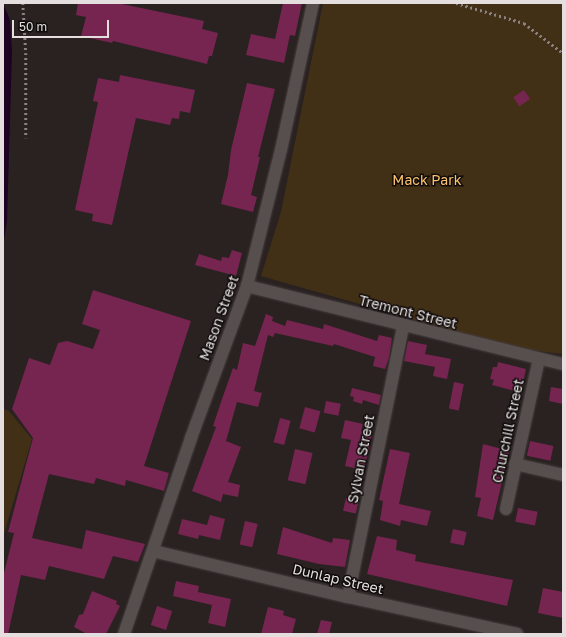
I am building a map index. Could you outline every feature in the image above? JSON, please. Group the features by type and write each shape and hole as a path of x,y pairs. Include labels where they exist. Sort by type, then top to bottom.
{"street":[{"name":"Mason Street","path":"124,634 191,438 247,286 283,142 313,3"},
{"name":"Tremont Street","path":"247,286 403,326 563,364"},
{"name":"Sylvan Street","path":"348,597 403,326"},
{"name":"Churchill Street","path":"506,509 539,359"},
{"path":"515,464 563,475"},
{"name":"Dunlap Street","path":"153,551 348,597 517,634"}],"path":[{"path":"23,3 26,53 26,138"},
{"path":"456,3 524,23 563,53"}],"green space":[{"name":"Mack Park","path":"323,3 563,3 563,354 514,348 261,276 281,212"},
{"path":"3,409 9,411 32,439 3,537"}],"shaded area":[{"path":"3,3 10,20 12,52 7,221 3,246"}],"building":[{"path":"78,3 117,3 204,21 202,29 218,33 212,56 209,56 207,64 113,41 112,43 81,36 86,17 76,15"},
{"path":"283,3 302,3 295,36 290,35 284,63 246,55 251,34 275,39"},
{"path":"120,75 195,90 190,113 180,111 179,119 172,118 170,125 136,118 112,225 92,221 93,214 75,210 98,102 93,101 98,78 119,82"},
{"path":"247,83 275,89 258,157 260,157 251,195 257,197 253,212 221,204 228,175 231,150"},
{"path":"524,90 530,99 519,106 513,97"},
{"path":"232,250 242,253 236,276 195,265 199,254 221,261 222,257 229,258"},
{"path":"93,290 191,321 144,466 169,473 164,491 126,480 125,486 96,478 94,484 49,474 32,538 82,549 86,530 145,544 138,562 113,556 104,579 49,566 45,580 21,575 8,634 3,634 3,577 14,533 8,532 33,438 12,409 29,358 50,365 58,343 67,341 93,349 100,330 82,324"},
{"path":"266,314 273,317 272,321 285,326 287,320 323,329 324,324 377,341 379,335 392,338 389,358 385,369 373,366 375,357 334,344 333,346 275,333 273,337 268,335 254,391 262,393 258,407 237,402 226,441 241,447 228,482 240,485 238,497 223,494 221,502 192,491 216,427 213,426 233,368 237,370 243,343 255,346"},
{"path":"408,341 427,345 425,354 451,359 447,379 433,376 435,367 404,361"},
{"path":"498,362 526,369 522,387 516,385 515,391 492,385 494,380 490,379 493,367 497,367"},
{"path":"454,382 464,384 459,410 449,409"},
{"path":"551,387 563,389 563,404 549,401"},
{"path":"352,388 381,395 379,405 363,400 362,404 353,401 354,397 350,396"},
{"path":"326,401 341,404 338,416 324,413"},
{"path":"305,407 320,411 315,432 299,428"},
{"path":"280,418 291,421 284,445 274,442"},
{"path":"345,420 363,424 361,431 372,434 364,470 345,466 351,440 341,438"},
{"path":"530,441 553,446 550,461 527,456"},
{"path":"483,444 502,449 502,451 509,453 493,520 477,516 481,498 475,497"},
{"path":"295,449 313,453 305,484 288,480"},
{"path":"390,449 410,453 399,504 431,511 427,526 401,520 400,526 380,520 383,501 379,500"},
{"path":"346,498 359,501 356,514 343,511"},
{"path":"518,508 538,512 535,526 515,522"},
{"path":"210,515 225,519 220,540 199,535 198,539 178,534 182,519 207,525"},
{"path":"245,521 258,524 252,547 240,544"},
{"path":"283,527 332,543 333,538 350,540 345,567 319,564 277,554"},
{"path":"453,529 467,532 464,546 450,543"},
{"path":"377,536 397,540 396,550 416,555 415,561 513,580 507,606 367,574"},
{"path":"176,581 199,586 198,592 231,599 225,627 208,623 212,605 173,596"},
{"path":"543,588 563,592 563,618 538,613"},
{"path":"92,591 117,601 116,604 120,606 106,634 87,634 74,627 79,615 83,614"},
{"path":"157,606 172,611 166,630 151,625"},
{"path":"268,607 284,611 283,615 296,619 292,634 261,634"},
{"path":"321,620 332,622 329,634 317,634"}]}
